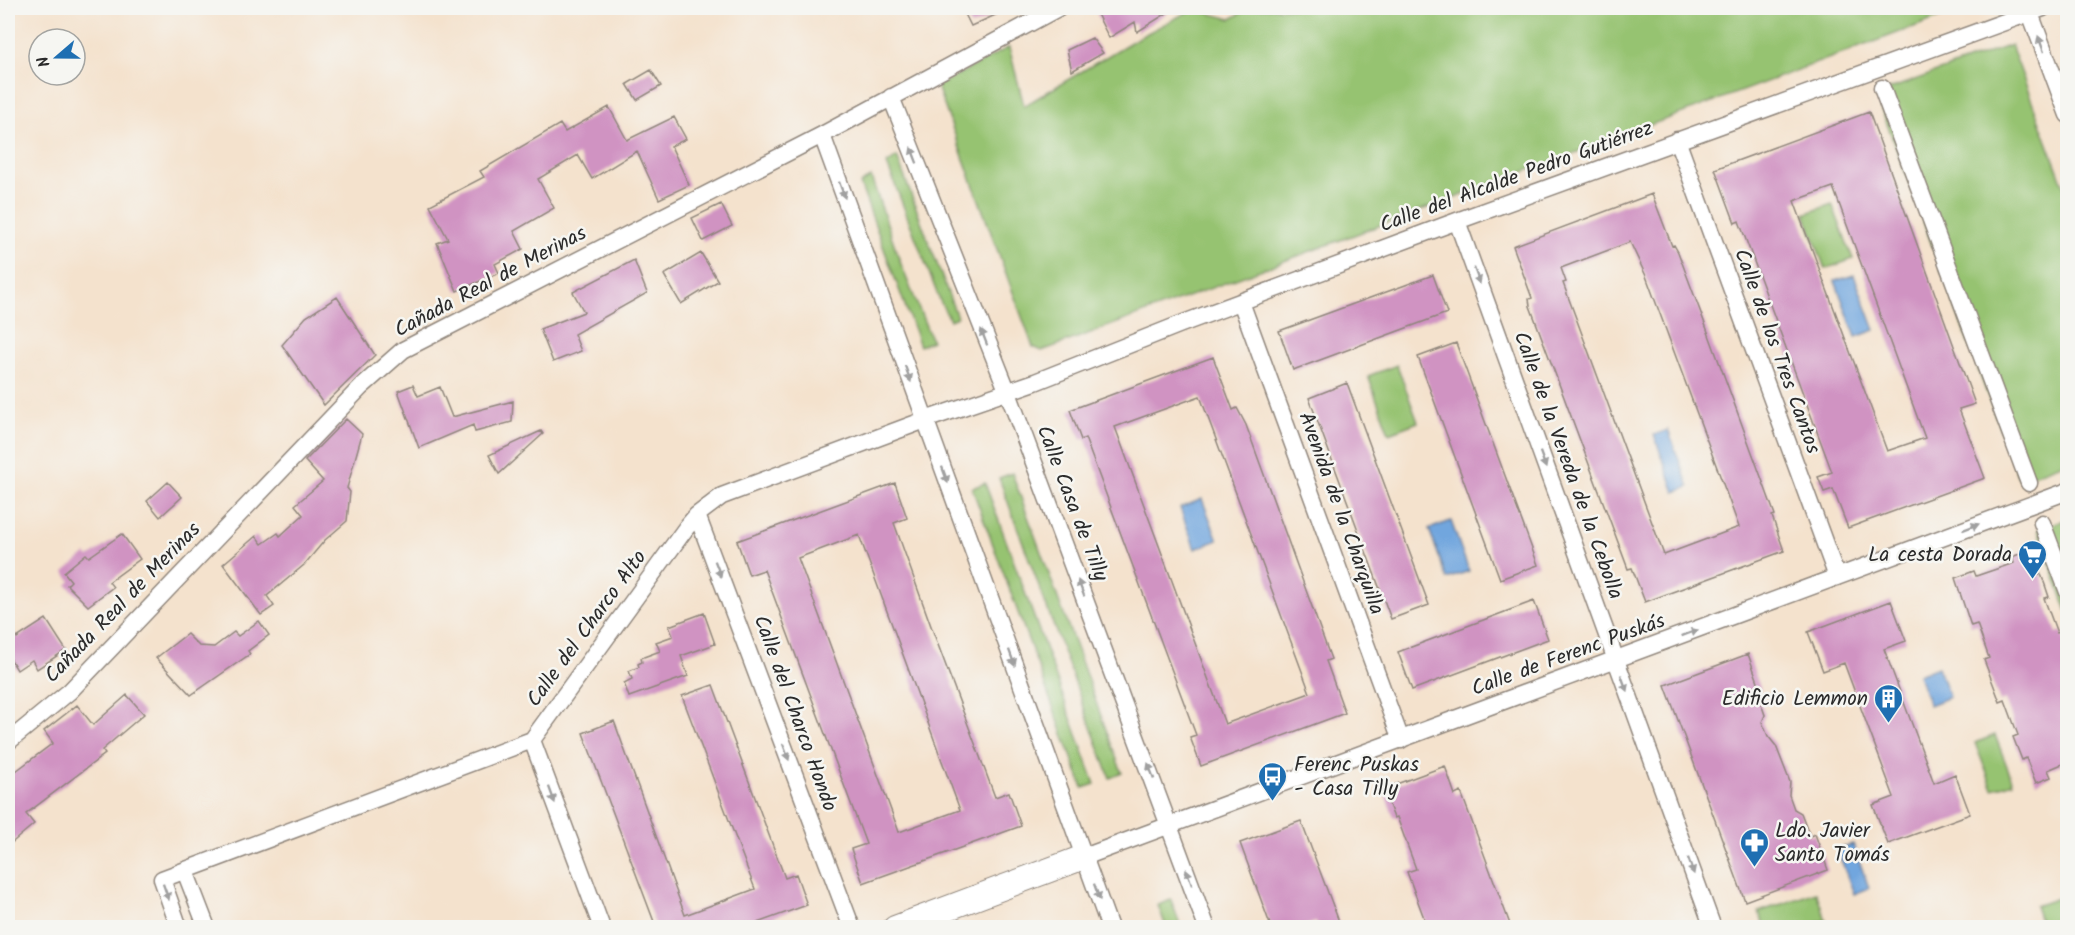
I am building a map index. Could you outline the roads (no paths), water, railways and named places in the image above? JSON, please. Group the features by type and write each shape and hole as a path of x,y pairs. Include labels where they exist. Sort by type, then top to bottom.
{"street":[{"name":"Cañada Real de Merinas","path":"8,742 70,691 361,387 404,350 822,135 1058,8"},
{"path":"2036,10 2067,115"},
{"name":"Calle del Alcalde Pedro Gutiérrez","path":"1007,390 1035,382 1457,221 2036,10"},
{"path":"1882,88 2029,483"},
{"name":"Calle Casa de Tilly","path":"891,97 1007,390 1207,927"},
{"path":"822,135 1110,927"},
{"name":"Calle de los Tres Cantos","path":"1677,140 1837,577"},
{"name":"Calle de la Vereda de la Cebolla","path":"1457,221 1713,927"},
{"name":"Avenida de la Charquilla","path":"1241,302 1401,740"},
{"name":"Calle del Charco Alto","path":"179,927 162,879 532,740 697,515 735,490 1007,390"},
{"name":"Calle de Ferenc Puskás","path":"1084,857 1616,661 2067,491"},
{"name":"Calle del Charco Hondo","path":"697,515 852,927"},
{"path":"2042,523 2067,592"},
{"path":"532,740 602,927"},
{"path":"895,927 1084,857"},
{"path":"185,871 207,927"}],"water":[{"path":"1854,275 1875,330 1856,337 1835,281"},
{"path":"1668,430 1689,487 1675,492 1654,435"},
{"path":"1202,499 1218,540 1195,549 1180,508"},
{"path":"1451,521 1469,571 1447,579 1429,529"},
{"path":"1938,667 1949,697 1929,705 1918,675"},
{"path":"1853,844 1869,888 1854,894 1837,849"}],"place":[{"name":"La cesta Dorada","path":"2033,580"},
{"name":"Edificio Lemmon","path":"1889,724"},
{"name":"Ferenc Puskas - Casa Tilly","path":"1273,802"},
{"name":"Ldo. Javier Santo Tomás","path":"1754,868"}]}
